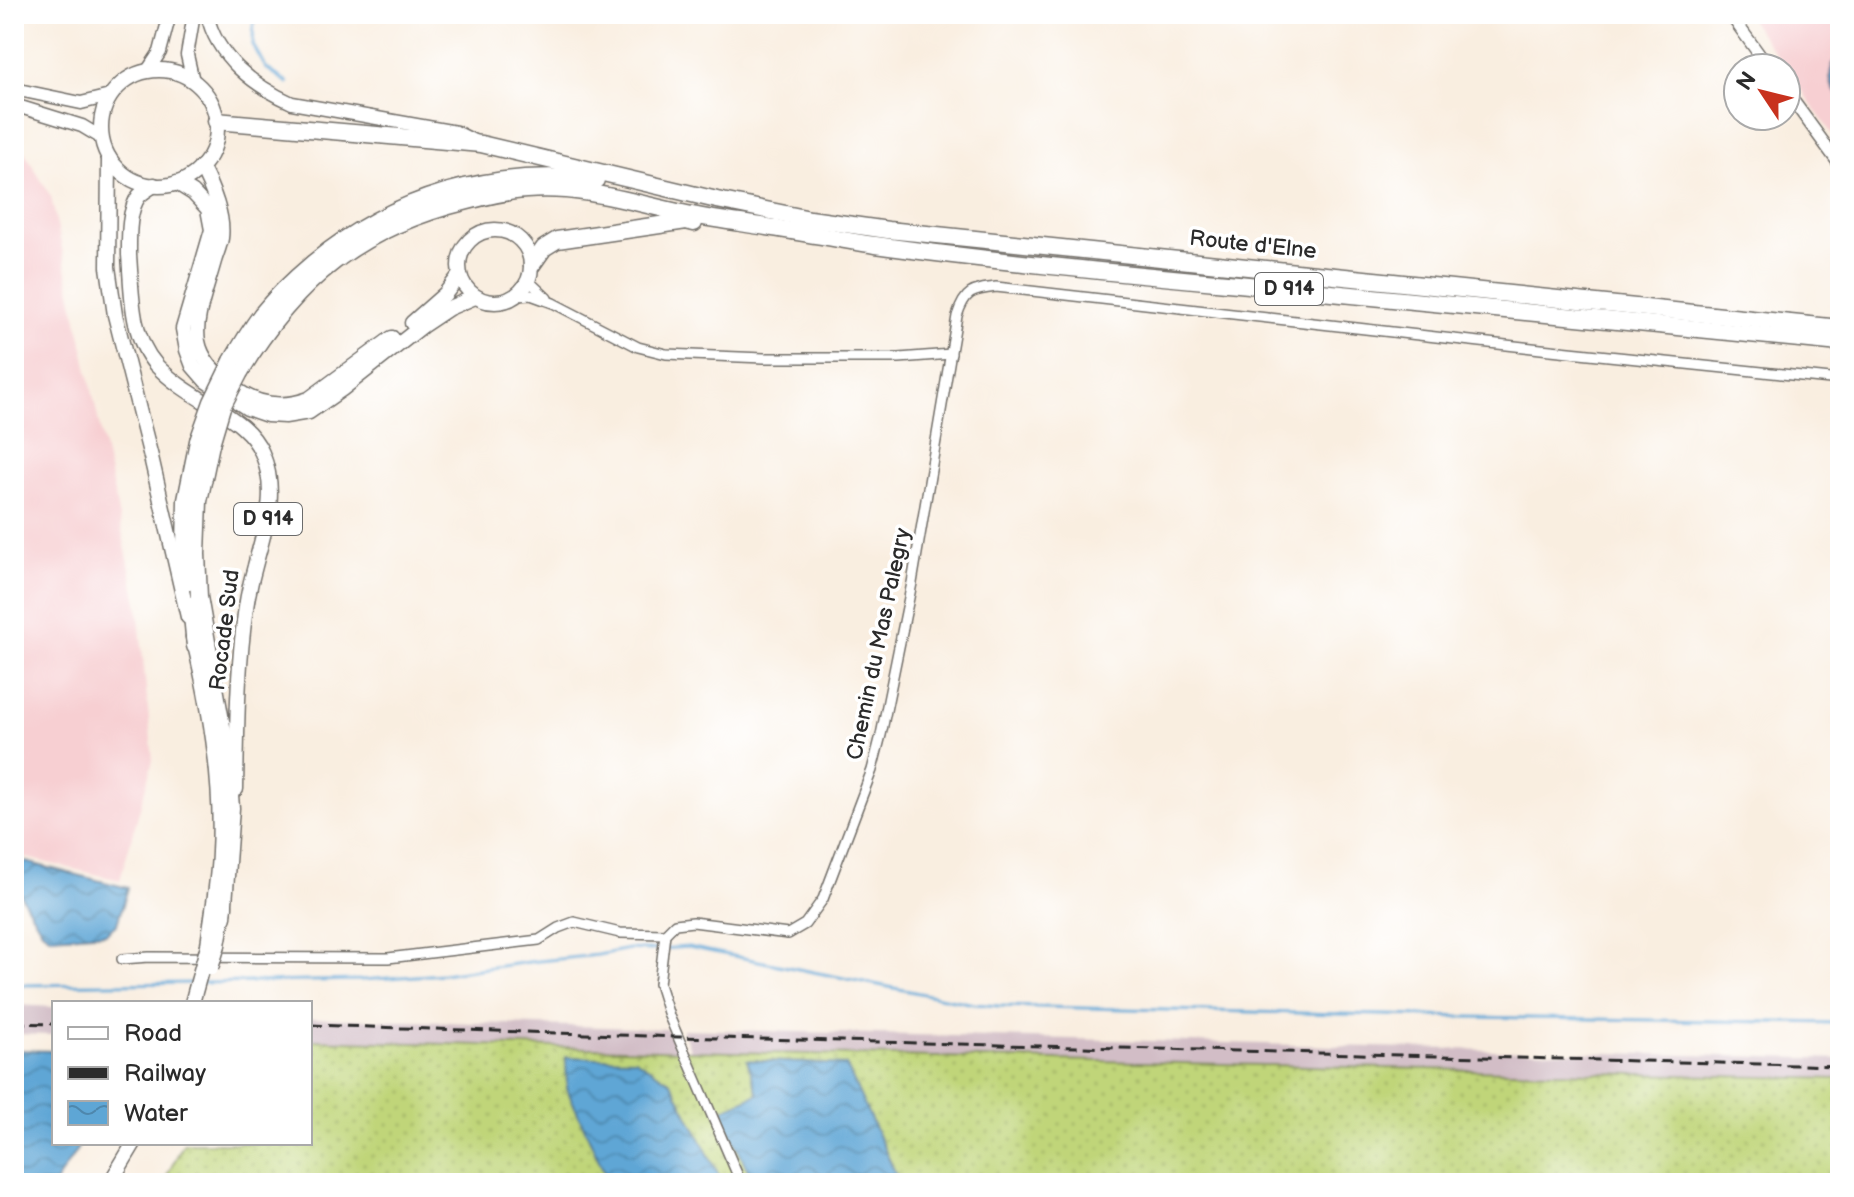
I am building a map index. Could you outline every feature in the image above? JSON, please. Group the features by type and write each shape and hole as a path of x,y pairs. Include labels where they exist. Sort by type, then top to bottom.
{"highway":[{"path":"216,121 481,144 665,188"},
{"name":"D 914","path":"195,646 185,548 186,500 204,443 222,407 236,367 263,313 297,276 333,246 399,208 439,193 511,178 563,176 665,188"},
{"name":"Route d'Elne","path":"665,188 810,219 888,230 1840,328"},
{"name":"D 914","path":"236,367 304,287 344,253 379,231 413,217 492,195 558,189 601,193 695,216 874,245"},
{"path":"530,273 544,248 557,240 686,221 846,245 874,245"},
{"name":"Route d'Elne","path":"874,245 1840,343"},
{"path":"1425,285 1573,292 1840,318"},
{"path":"1704,331 1840,354"},
{"name":"D 914","path":"204,443 197,554 199,597 227,755 231,808 223,917"}],"main road":[{"path":"148,70 160,52 170,14"},
{"path":"193,81 187,55 194,14"},
{"path":"207,14 218,43 235,66 272,94 292,103 456,132 481,144"},
{"path":"148,70 179,73 193,81 207,96 216,121 214,146 201,167 177,183 154,185 141,183 118,169 109,158 102,138 102,116 110,96 120,84 148,70"},
{"path":"14,89 81,103 110,96"},
{"path":"14,105 82,126 102,138"},
{"name":"Rocade Sud","path":"109,158 108,267 115,315 151,457 214,739 219,852 213,945 202,1001"},
{"path":"201,167 220,214 221,236 200,310 196,331 199,349 209,367 226,382 260,402 294,405 309,399 415,321 445,294 459,276"},
{"path":"177,183 193,193 208,209 212,230 183,329 187,350 193,366 206,381 247,408 276,416 309,412 422,326 449,308 475,297"},
{"name":"Rocade Sud","path":"154,185 139,196 132,211 129,249 133,312 142,343 154,364 178,385 247,430 260,449 272,492 243,630 238,690 234,845 223,917 193,1001"},
{"path":"488,230 507,231 523,242 530,256 530,273 525,289 517,296 504,302 488,302 475,297 465,288 459,276 458,261 461,250 476,235 488,230"},
{"path":"110,1183 133,1145"},
{"path":"119,1183 142,1145"}],"street":[{"path":"1730,14 1757,52"},
{"path":"1802,113 1840,165"},
{"path":"530,273 553,303"},
{"path":"517,296 531,295 553,303 638,347 666,354 764,358 899,358 951,354 957,316 966,295 976,289 996,287 1840,380"},
{"name":"Chemin du Mas Palegry","path":"664,937 675,924 693,922 788,934 805,924 823,899 872,770 881,735 912,583 951,354"},
{"path":"122,959 388,958 539,940 574,922 620,933 664,937 659,984 669,1016 741,1183"}],"shaded area":[{"path":"1746,14 1840,14 1840,146 1802,91 1802,52 1774,52"},
{"path":"14,141 20,144 51,197 138,607 153,760 120,880 14,855"},
{"path":"14,1005 52,1007 52,1035 14,1034"},
{"path":"312,1018 667,1029 677,1051 312,1040"},
{"path":"682,1029 1840,1059 1840,1079 691,1051"}],"green space":[{"path":"312,1040 1840,1079 1840,1183 163,1183 183,1145 312,1145"}],"water":[{"path":"1840,53 1840,98 1830,76"},
{"path":"14,859 128,888 117,924 106,933 51,937 42,931 14,884"},
{"path":"14,1050 52,1051 52,1145 80,1145 55,1183 14,1183"},
{"path":"566,1057 635,1059 671,1082 723,1183 609,1183 567,1089"},
{"path":"747,1060 846,1065 900,1183 754,1183 720,1111 758,1094"}],"waterway":[{"path":"254,14 253,45 266,68 288,83"},
{"path":"202,983 361,980 443,974 629,949 688,947 974,1004 999,1006 1840,1023"},
{"path":"14,985 194,983"},
{"path":"1831,1183 1840,1167"}],"railway":[{"path":"14,1023 52,1024"},
{"path":"312,1025 1840,1066"}]}
